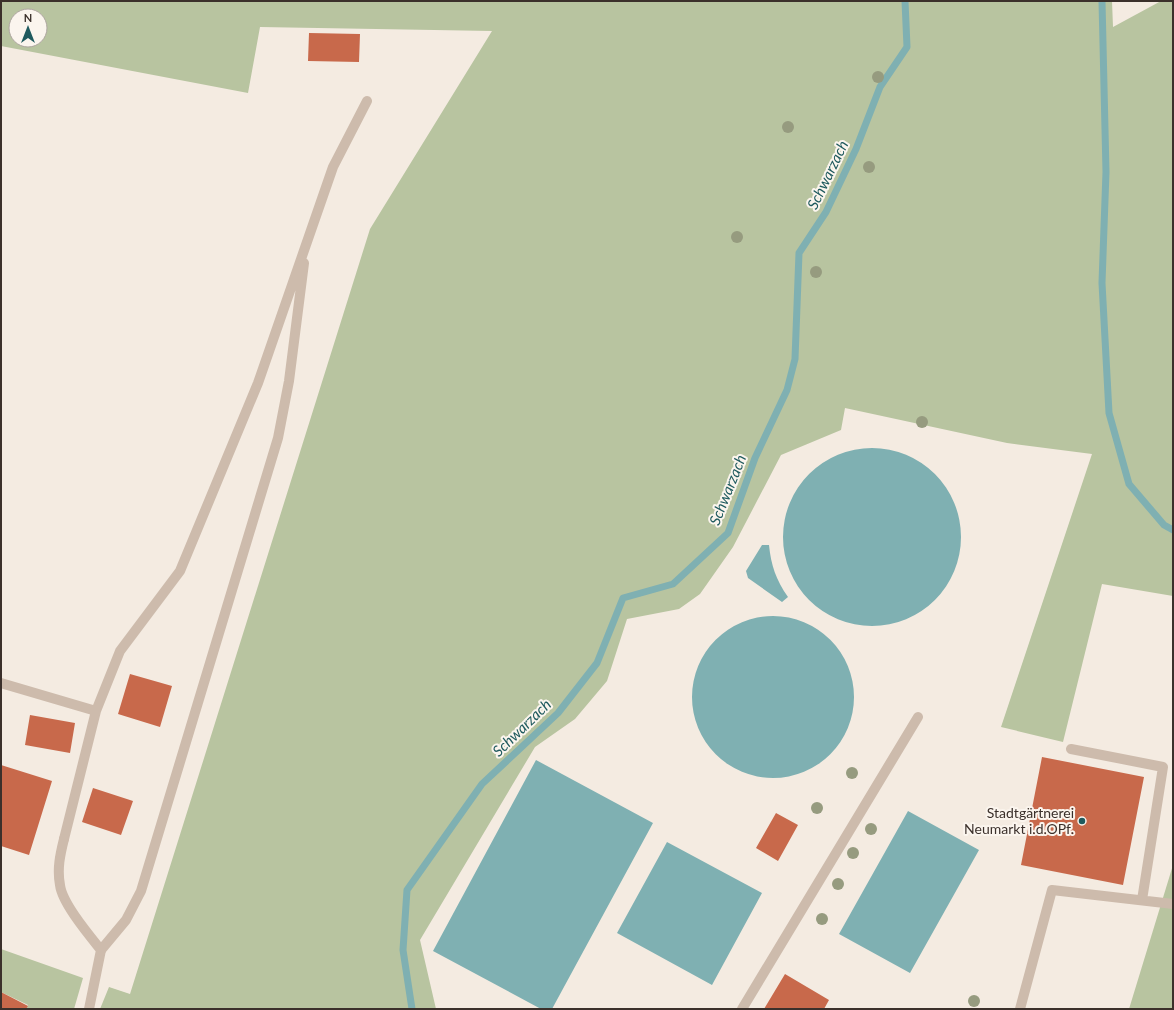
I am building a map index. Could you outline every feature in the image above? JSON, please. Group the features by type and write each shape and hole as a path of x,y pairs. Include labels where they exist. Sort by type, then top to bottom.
{"street":[{"path":"101,950 77,920 60,887 58,865 96,711 120,651 180,571 258,383 333,167 367,101"},
{"path":"89,1009 101,950 126,920 141,892 278,438 289,381 307,242"},
{"path":"1,683 96,711"},
{"path":"742,1009 918,717"},
{"path":"1071,749 1163,767 1142,900"},
{"path":"1020,1009 1052,890 1173,904"}],"green space":[{"path":"1,1 1112,1 1113,27 1161,1 1173,1 1173,596 1102,584 1063,742 1001,727 1092,454 1007,443 845,408 841,430 781,455 733,547 700,594 679,609 627,619 607,681 575,719 535,747 420,940 436,1009 100,1009 109,987 130,994 370,229 492,31 260,27 248,93 12,48 48,48 48,8 8,8 8,47 1,46"},
{"path":"1173,865 1173,1009 1129,1009"},
{"path":"1,949 83,978 74,1009 26,1009 28,1005 1,992"}],"water":[{"path":"872,448 889,450 906,455 921,463 935,474 946,488 954,503 959,520 961,537 959,554 954,571 946,586 935,600 921,611 906,619 889,624 872,626 855,624 838,619 823,611 809,600 798,586 790,571 785,554 783,537 785,520 790,503 798,488 809,474 823,463 838,455 855,450"},
{"path":"762,545 769,545 775,572 780,585 788,597 782,602 748,578 746,571"},
{"path":"773,616 789,618 804,623 818,630 830,640 840,652 847,666 852,681 854,697 852,713 847,728 840,742 830,754 818,764 804,771 789,776 773,778 757,776 742,771 728,764 716,754 706,742 699,728 694,713 692,697 694,681 699,666 706,652 716,640 728,630 742,623 757,618"},
{"path":"536,760 653,823 552,1009 541,1009 433,951"},
{"path":"908,811 979,850 910,973 839,934"},
{"path":"667,842 762,893 712,985 617,933"}],"building":[{"path":"309,33 360,34 359,62 308,61"},
{"path":"130,674 172,686 160,727 118,714"},
{"path":"30,715 75,723 70,753 25,745"},
{"name":"Stadtgärtnerei Neumarkt i.d.OPf.","path":"1042,757 1144,777 1123,885 1021,865"},
{"path":"1,765 52,781 29,855 1,846"},
{"path":"93,788 133,801 121,835 82,822"},
{"path":"776,813 798,825 778,861 756,848"},
{"path":"785,974 829,1000 824,1009 764,1009"},
{"path":"1,992 28,1006 26,1009 1,1009"}],"waterway":[{"name":"Schwarzach","path":"412,1009 403,950 407,890 482,784 558,713 597,663 623,598 673,584 728,533 755,458 787,390 795,359 799,253 826,212 856,149 880,87 907,47 905,1"},
{"path":"1102,1 1106,172 1102,283 1109,413 1129,484 1164,525 1173,530"}],"place":[{"name":"Stadtgärtnerei Neumarkt i.d.OPf.","path":"1082,821"}]}
